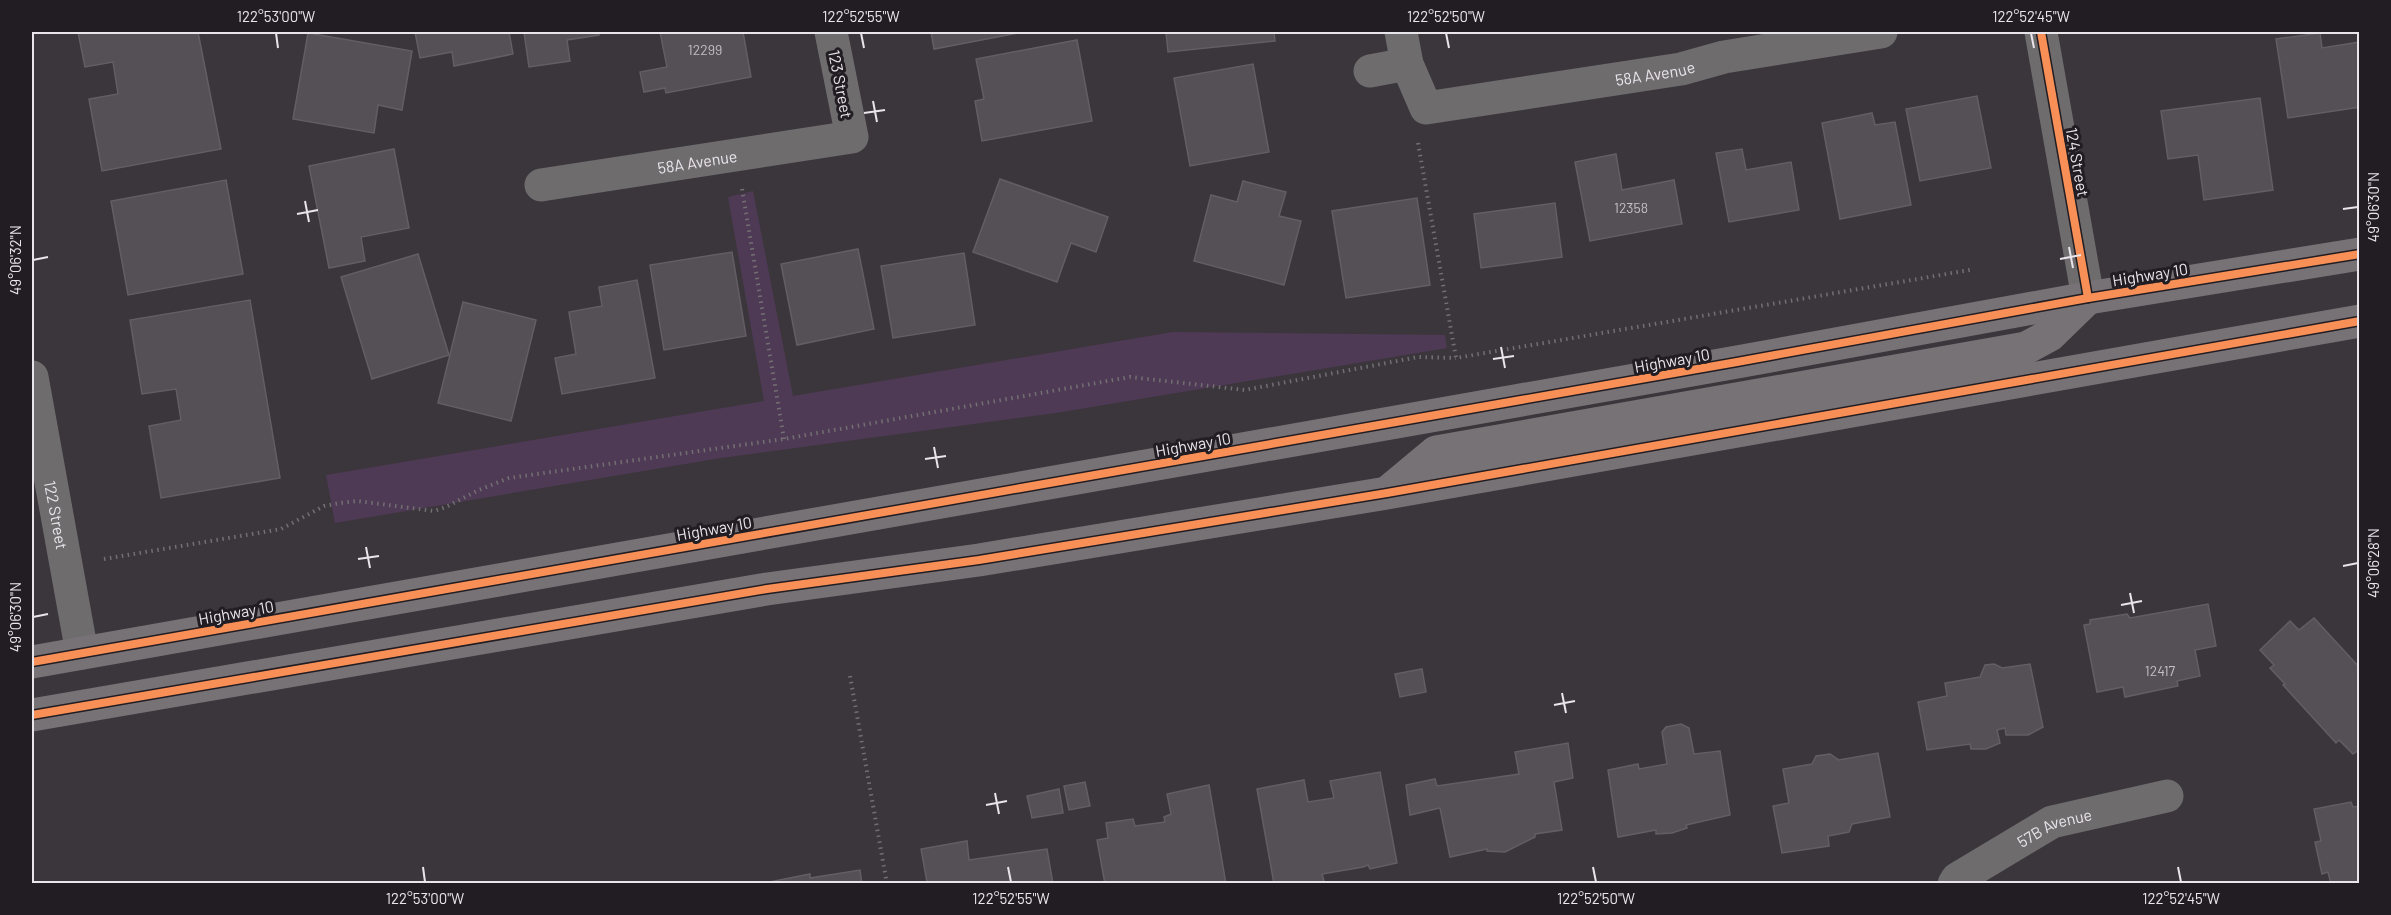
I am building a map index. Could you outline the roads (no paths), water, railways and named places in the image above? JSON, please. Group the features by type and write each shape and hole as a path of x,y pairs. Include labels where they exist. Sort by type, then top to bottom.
{"highway":[{"name":"Highway 10","path":"32,662 1702,369 2088,298 2360,254"},
{"path":"1387,493 1436,452 2026,348 2050,335 2088,298"},
{"path":"32,715 768,589 979,560 1387,493 2360,321"}],"street":[{"name":"123 Street","path":"831,32 852,137"},
{"path":"1370,71 1407,64 1401,32"},
{"name":"58A Avenue","path":"1407,64 1426,108 1681,69 1722,44 1881,32"},
{"name":"124 Street","path":"2040,32 2088,298"},
{"name":"58A Avenue","path":"541,185 852,137"},
{"name":"122 Street","path":"32,376 82,653"},
{"name":"57B Avenue","path":"1953,884 1957,879 2052,822 2167,796"}]}
